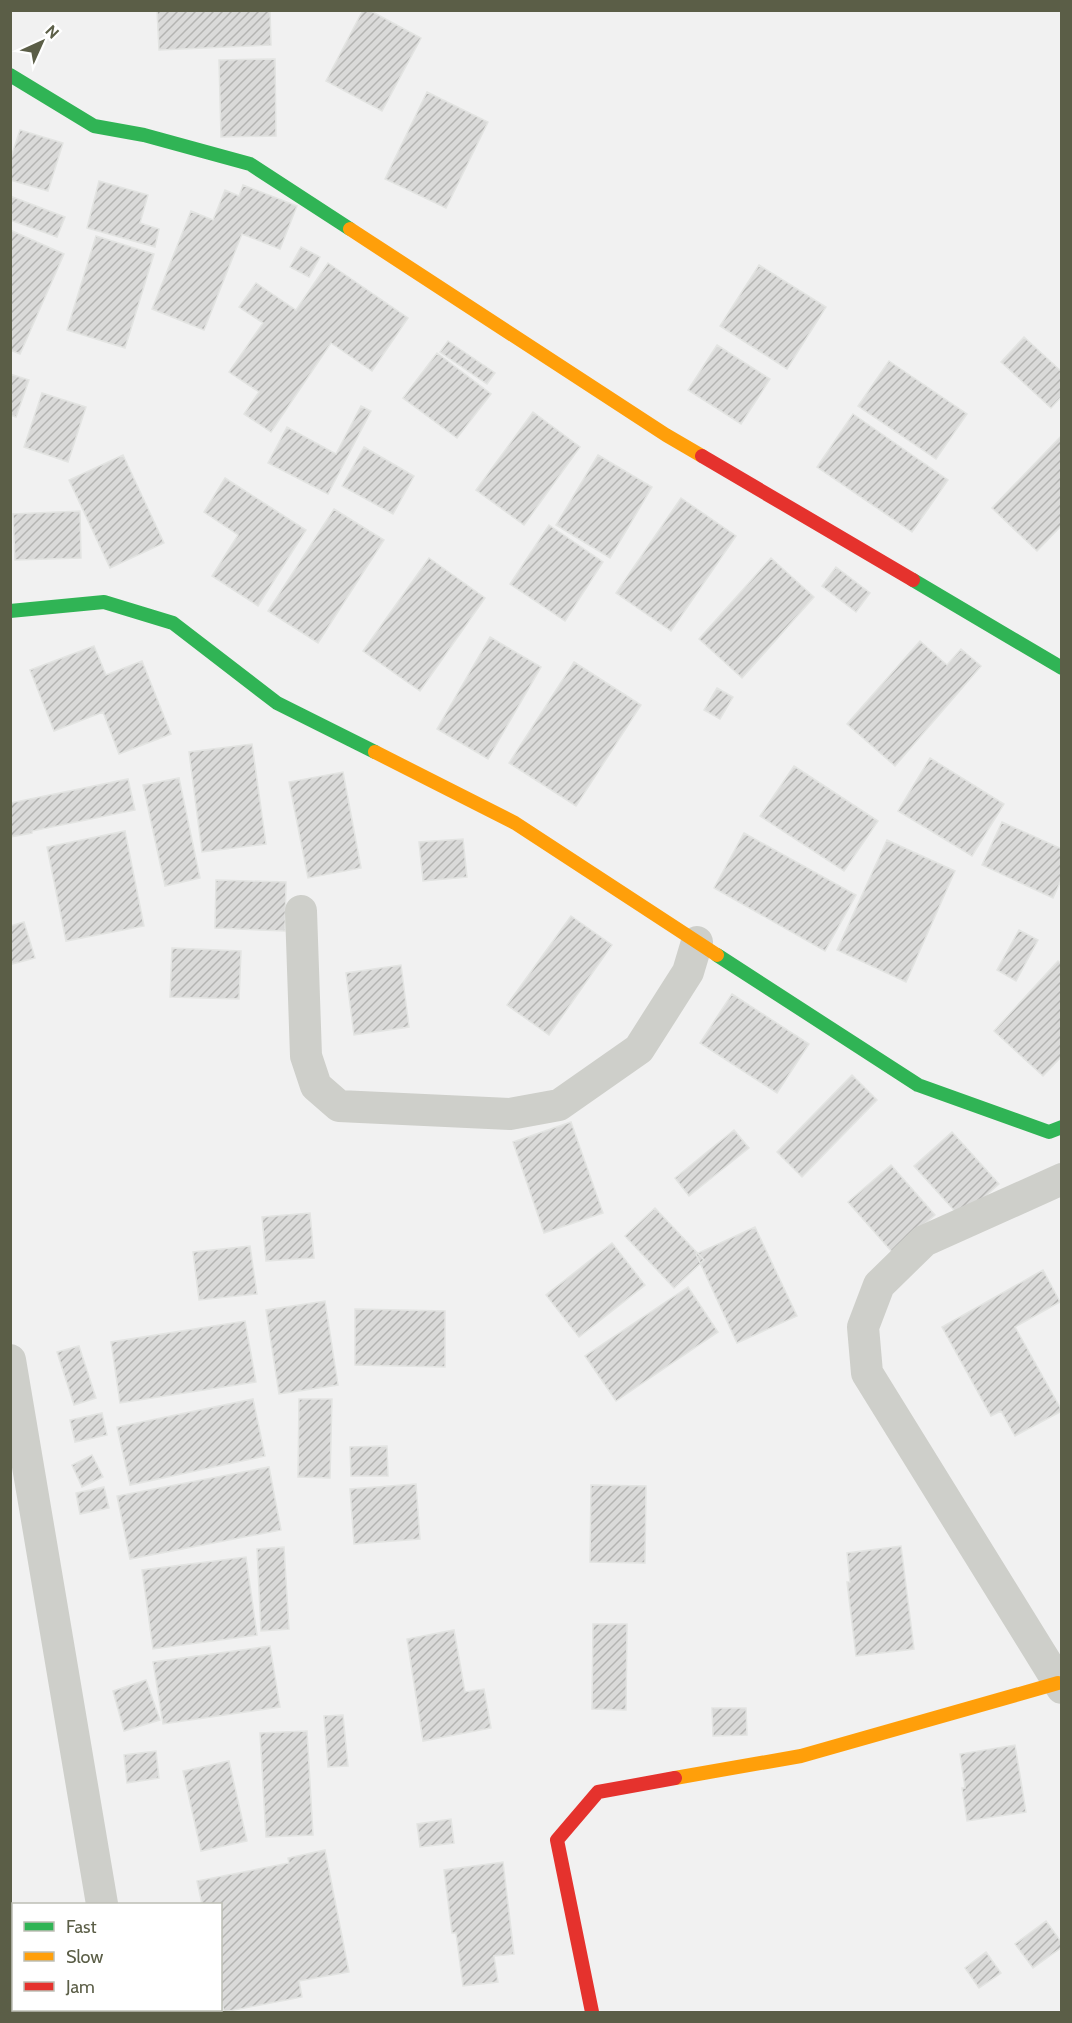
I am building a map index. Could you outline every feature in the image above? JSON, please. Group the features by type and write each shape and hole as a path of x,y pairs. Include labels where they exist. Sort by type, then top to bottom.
{"street":[{"path":"10,75 94,126 144,135 250,164 666,435 1062,668"},
{"path":"10,611 104,602 173,623 277,703 514,823 918,1085 1049,1132 1062,1127"},
{"path":"301,911 306,1056 316,1086 339,1106 510,1114 559,1105 639,1049 688,972 697,942"},
{"path":"592,2013 557,1840 598,1792 801,1756 1060,1685 867,1373 863,1327 879,1285 924,1241 1062,1179"},
{"path":"10,1360 14,1409 102,1903"}],"building":[{"path":"157,10 270,10 271,45 159,50"},
{"path":"363,10 369,10 421,38 382,111 326,81"},
{"path":"275,59 276,136 221,137 219,60"},
{"path":"427,92 488,122 446,208 385,179"},
{"path":"20,130 63,143 48,191 10,180 10,160"},
{"path":"99,181 148,195 140,223 159,229 155,247 87,228"},
{"path":"243,185 297,206 280,249 242,234 204,330 152,309 191,211 213,220 225,190 239,196"},
{"path":"10,196 65,217 57,237 10,220"},
{"path":"10,230 64,254 20,354 10,350"},
{"path":"96,236 154,254 125,348 67,330"},
{"path":"301,247 320,257 309,277 290,267"},
{"path":"328,263 408,318 372,371 331,343 271,432 244,414 259,392 229,372 263,323 239,307 256,283 296,310"},
{"path":"759,265 826,307 787,369 720,326"},
{"path":"1024,337 1062,372 1062,396 1051,408 1001,362"},
{"path":"448,341 495,373 487,384 440,352"},
{"path":"717,345 770,379 741,424 688,390"},
{"path":"437,353 491,394 457,438 403,398"},
{"path":"889,361 967,414 936,459 858,406"},
{"path":"10,374 29,380 16,417 10,415"},
{"path":"42,393 86,407 68,462 24,447"},
{"path":"361,406 371,411 328,494 268,463 287,427 336,454"},
{"path":"533,412 580,447 524,525 476,490"},
{"path":"853,414 948,480 912,532 817,467"},
{"path":"1062,435 1062,525 1037,551 992,508"},
{"path":"364,447 414,476 393,514 342,486"},
{"path":"123,455 164,543 110,568 69,480"},
{"path":"598,455 652,487 610,558 556,525"},
{"path":"225,478 306,530 258,606 212,576 238,535 204,512"},
{"path":"681,498 736,536 671,631 616,593"},
{"path":"334,509 384,540 318,643 268,611"},
{"path":"80,511 81,558 15,560 13,514"},
{"path":"549,525 603,562 565,621 510,584"},
{"path":"429,558 485,598 420,691 363,651"},
{"path":"771,558 814,597 742,678 699,639"},
{"path":"836,567 870,593 856,612 822,586"},
{"path":"490,637 541,667 488,759 437,729"},
{"path":"920,641 947,665 961,649 981,666 895,766 847,724"},
{"path":"94,646 106,675 142,661 171,734 119,754 103,712 54,731 30,670"},
{"path":"574,662 641,705 576,806 509,763"},
{"path":"717,688 733,697 720,719 704,710"},
{"path":"252,744 266,844 202,852 189,752"},
{"path":"930,758 1004,804 972,856 898,811"},
{"path":"794,766 878,821 844,871 760,816"},
{"path":"343,772 361,868 308,878 289,782"},
{"path":"179,778 200,878 165,886 143,785"},
{"path":"128,779 135,810 10,837 10,803"},
{"path":"1002,822 1062,849 1062,878 1053,898 982,865"},
{"path":"125,831 144,926 66,941 47,847"},
{"path":"744,833 856,895 825,951 714,888"},
{"path":"463,839 467,877 423,881 419,842"},
{"path":"887,840 955,871 906,982 837,950"},
{"path":"216,880 286,882 285,931 215,928"},
{"path":"571,916 612,945 549,1035 507,1005"},
{"path":"24,922 35,958 12,964 10,926"},
{"path":"1019,930 1038,940 1016,981 997,970"},
{"path":"172,948 241,951 239,999 170,997"},
{"path":"1058,961 1062,964 1062,1056 1043,1076 994,1031"},
{"path":"401,965 409,1027 354,1035 346,973"},
{"path":"732,994 809,1044 777,1093 700,1043"},
{"path":"852,1075 877,1100 802,1177 777,1152"},
{"path":"571,1122 603,1213 544,1233 513,1142"},
{"path":"734,1130 749,1148 689,1196 675,1178"},
{"path":"952,1132 999,1184 961,1218 914,1166"},
{"path":"891,1165 935,1215 892,1252 848,1202"},
{"path":"655,1208 704,1260 674,1288 625,1236"},
{"path":"310,1213 314,1258 266,1261 262,1217"},
{"path":"755,1227 797,1316 737,1343 696,1254"},
{"path":"612,1243 645,1285 579,1337 546,1295"},
{"path":"250,1246 257,1294 199,1300 193,1252"},
{"path":"1043,1270 1060,1302 1015,1327 1062,1411 1015,1436 1001,1411 991,1416 942,1327"},
{"path":"688,1287 718,1332 616,1401 585,1356"},
{"path":"325,1301 338,1385 279,1394 266,1310"},
{"path":"355,1309 445,1311 445,1367 355,1365"},
{"path":"245,1321 256,1382 120,1403 111,1342"},
{"path":"79,1346 96,1398 74,1405 57,1352"},
{"path":"253,1399 265,1456 130,1485 117,1427"},
{"path":"299,1399 332,1399 330,1478 298,1477"},
{"path":"102,1413 107,1435 75,1442 70,1420"},
{"path":"387,1446 388,1476 351,1476 350,1447"},
{"path":"92,1455 103,1477 82,1487 72,1465"},
{"path":"269,1467 281,1530 130,1559 117,1496"},
{"path":"416,1484 420,1539 354,1544 350,1489"},
{"path":"591,1485 646,1486 645,1563 590,1562"},
{"path":"104,1487 109,1508 80,1514 76,1493"},
{"path":"901,1546 914,1649 856,1656 847,1582 850,1582 847,1553"},
{"path":"284,1547 289,1629 261,1631 257,1549"},
{"path":"246,1557 257,1635 153,1649 142,1570"},
{"path":"593,1624 627,1624 626,1710 592,1709"},
{"path":"454,1630 465,1692 484,1689 491,1728 423,1741 407,1639"},
{"path":"270,1646 280,1707 163,1724 153,1662"},
{"path":"146,1680 160,1720 124,1731 113,1691"},
{"path":"712,1708 746,1708 747,1735 713,1736"},
{"path":"343,1715 348,1766 328,1767 324,1716"},
{"path":"307,1731 313,1835 266,1837 260,1733"},
{"path":"1015,1745 1026,1812 967,1821 960,1754"},
{"path":"156,1751 159,1778 127,1783 124,1755"},
{"path":"229,1761 247,1841 201,1851 183,1771"},
{"path":"451,1819 454,1843 420,1847 417,1824"},
{"path":"325,1850 349,1972 299,1981 302,1997 224,2012 222,2004 222,1903 202,1903 197,1881 289,1863 288,1858"},
{"path":"503,1862 514,1954 494,1956 498,1982 463,1986 456,1933 452,1933 444,1870"},
{"path":"1046,1921 1062,1943 1062,1947 1033,1968 1015,1944"},
{"path":"986,1952 1001,1973 979,1988 965,1968"}],"traffic: fast":[{"path":"10,75 94,126 144,135 250,164 350,229"},
{"path":"913,580 1062,668"},
{"path":"10,611 104,602 173,623 277,703 375,752"},
{"path":"717,955 918,1085 1049,1132 1062,1127"}],"traffic: slow":[{"path":"350,229 666,435 702,456"},
{"path":"375,752 515,823 717,955"},
{"path":"675,1778 801,1756 1058,1683"}],"traffic: jam":[{"path":"702,456 913,580"},
{"path":"592,2012 557,1840 598,1792 675,1778"}]}
